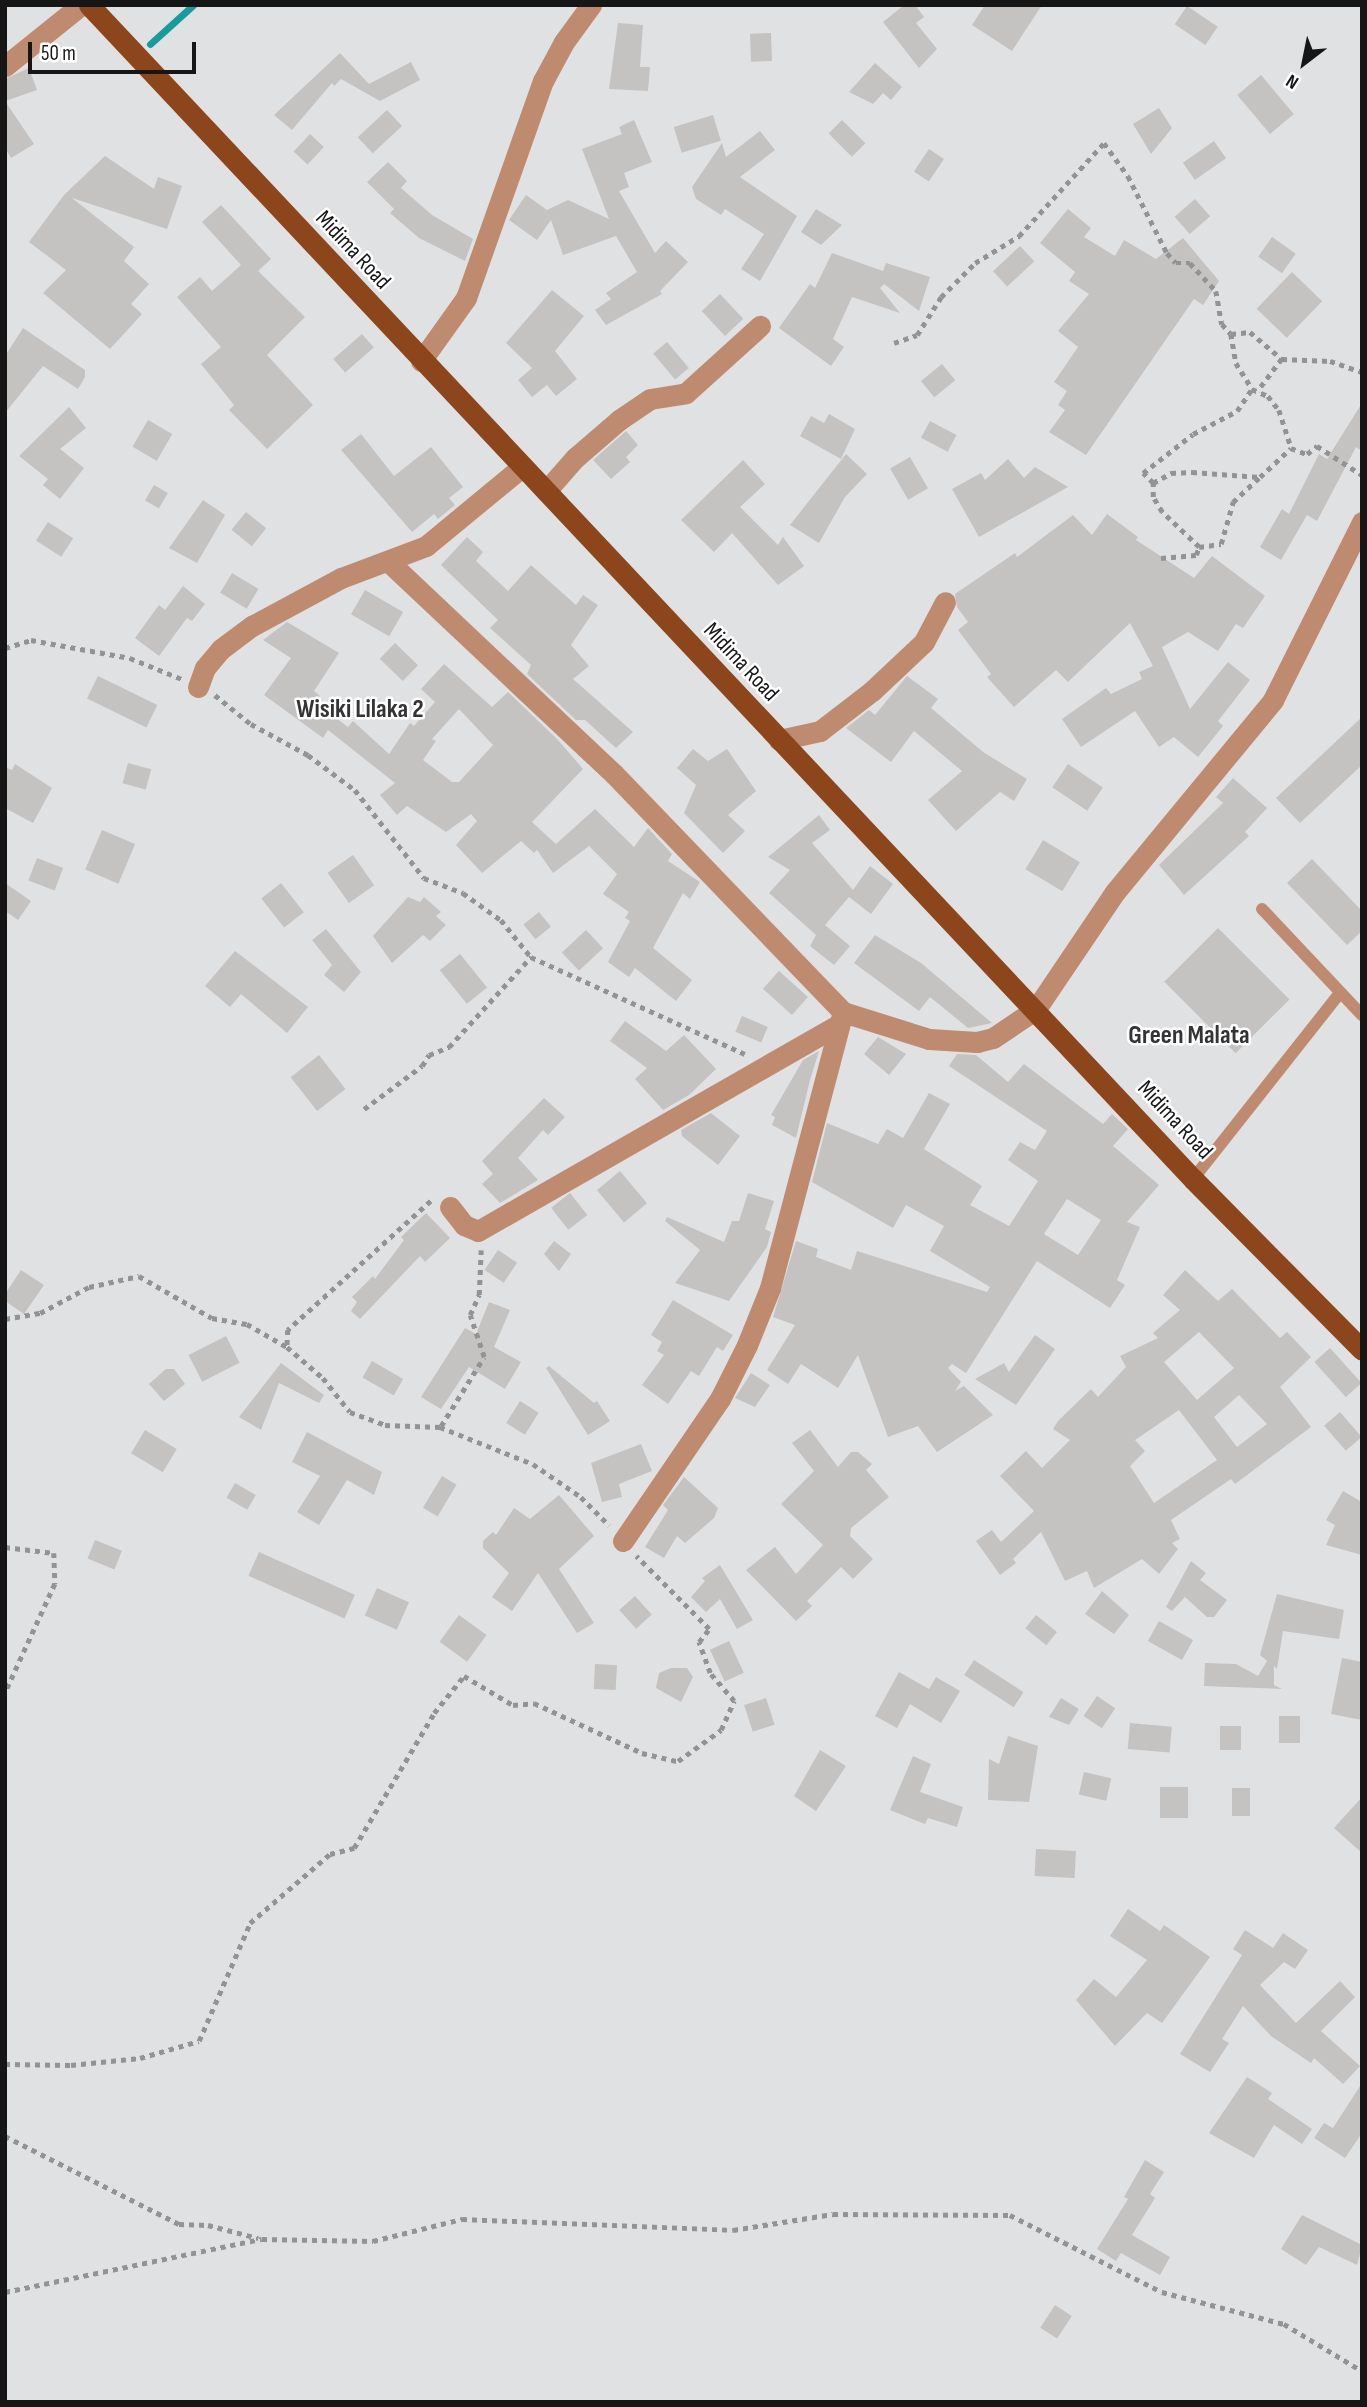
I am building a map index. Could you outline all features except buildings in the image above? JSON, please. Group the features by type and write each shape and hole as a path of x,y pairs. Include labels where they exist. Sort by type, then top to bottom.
{"main road":[{"name":"Midima Road","path":"89,5 421,362 546,491 1194,1179 1362,1350"}],"street":[{"path":"5,66 81,5"},
{"path":"421,362 466,299 543,81 564,41 591,5"},
{"path":"546,491 575,458 641,403 686,393 761,326"},
{"path":"198,687 205,668 221,649 268,616 341,578 390,563 426,545 464,518 522,467"},
{"path":"390,563 614,774 840,1019 929,1039 977,1042 993,1038 1036,1009 1115,891 1273,700 1362,522"},
{"path":"779,740 820,731 872,691 924,642 945,602"},
{"path":"450,1207 464,1225 478,1231 840,1019"},
{"path":"623,1541 720,1399 747,1345 770,1288 825,1089 840,1019"}],"lane":[{"path":"1262,909 1362,1015"},
{"path":"1194,1179 1340,993"}],"path":[{"path":"894,343 917,335 941,297 975,263 1019,236 1104,143 1135,186 1167,253 1176,263 1190,263 1216,292 1223,324 1231,334 1236,363 1255,390 1279,410 1291,448"},
{"path":"1231,334 1250,332 1282,359 1330,361 1362,373"},
{"path":"1199,547 1162,512 1153,497 1153,483 1143,473 1193,434 1237,411 1282,359"},
{"path":"1291,448 1307,454 1317,446 1362,475"},
{"path":"1199,547 1221,544 1233,502 1291,448"},
{"path":"1153,483 1171,473 1211,471 1260,477"},
{"path":"1161,558 1196,555 1199,547"},
{"path":"5,648 31,640 130,658 221,697 251,723 308,755 355,790 424,878 463,893 501,920 531,957 765,1063"},
{"path":"364,1109 422,1066 429,1055 449,1046 531,957"},
{"path":"287,1347 288,1330 348,1279 391,1233 439,1196 450,1207"},
{"path":"440,1427 484,1357 470,1315 479,1295 478,1231"},
{"path":"5,1319 40,1313 89,1287 139,1276 212,1318 247,1324 287,1347 323,1378 350,1412 386,1425 440,1427 533,1464 581,1497 677,1602 709,1629 699,1642 710,1673 734,1702 721,1730 678,1761 642,1753 534,1703 513,1705 464,1676 434,1713 354,1848 330,1854 250,1923 199,2041 140,2058 71,2065 5,2064"},
{"path":"5,1547 54,1553 54,1584 5,1693"},
{"path":"5,2136 178,2224 208,2225 262,2239"},
{"path":"5,2292 262,2239 373,2241 462,2219 733,2230 833,2214 1010,2215 1162,2292 1284,2324 1362,2371"}],"waterway":[{"path":"150,44 193,5"}],"district":[{"name":"Wisiki Lilaka 2","path":"360,710"},
{"name":"Green Malata","path":"1189,1036"}]}
